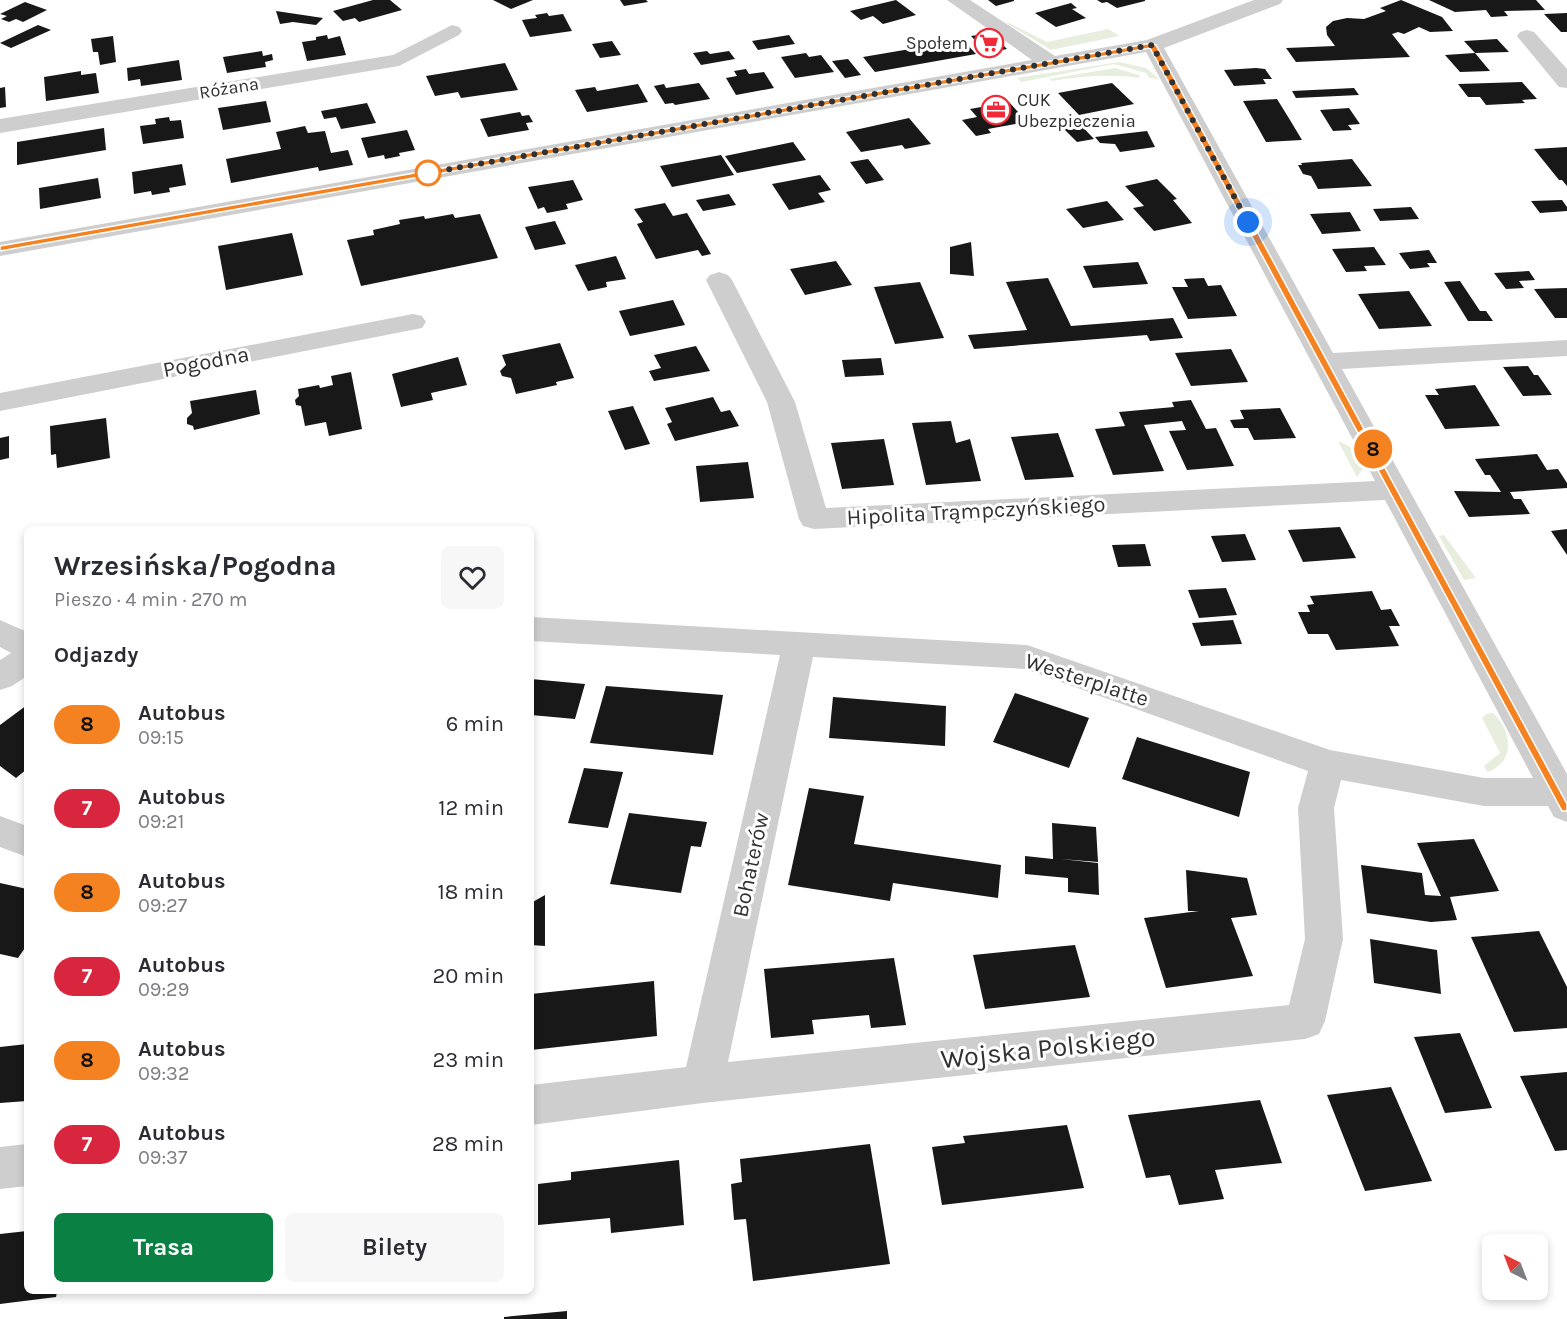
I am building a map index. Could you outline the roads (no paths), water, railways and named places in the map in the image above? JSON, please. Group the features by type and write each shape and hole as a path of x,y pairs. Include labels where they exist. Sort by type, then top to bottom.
{"street":[{"path":"957,0 1051,63"},
{"path":"0,249 1152,45 1273,0"},
{"name":"Różana","path":"0,126 399,60 452,32"},
{"path":"1527,36 1567,82"},
{"path":"1152,45 1563,799"},
{"name":"Hipolita Trąmpczyńskiego","path":"719,280 782,402 814,519 1396,490"},
{"name":"Pogodna","path":"0,402 413,322"},
{"path":"1324,362 1567,348"},
{"name":"Westerplatte","path":"534,629 1027,657 1328,764 1484,792 1563,799"},
{"path":"0,632 24,645"},
{"name":"Bohaterów","path":"704,1084 799,645"},
{"path":"0,677 24,661"},
{"name":"Wojska Polskiego","path":"534,1105 704,1084 1305,1021 1324,939 1316,808 1328,764"},
{"path":"0,831 24,841"},
{"path":"0,1168 24,1165"}],"place":[{"name":"Społem","path":"989,43"},
{"name":"CUK Ubezpieczenia","path":"996,110"}]}
